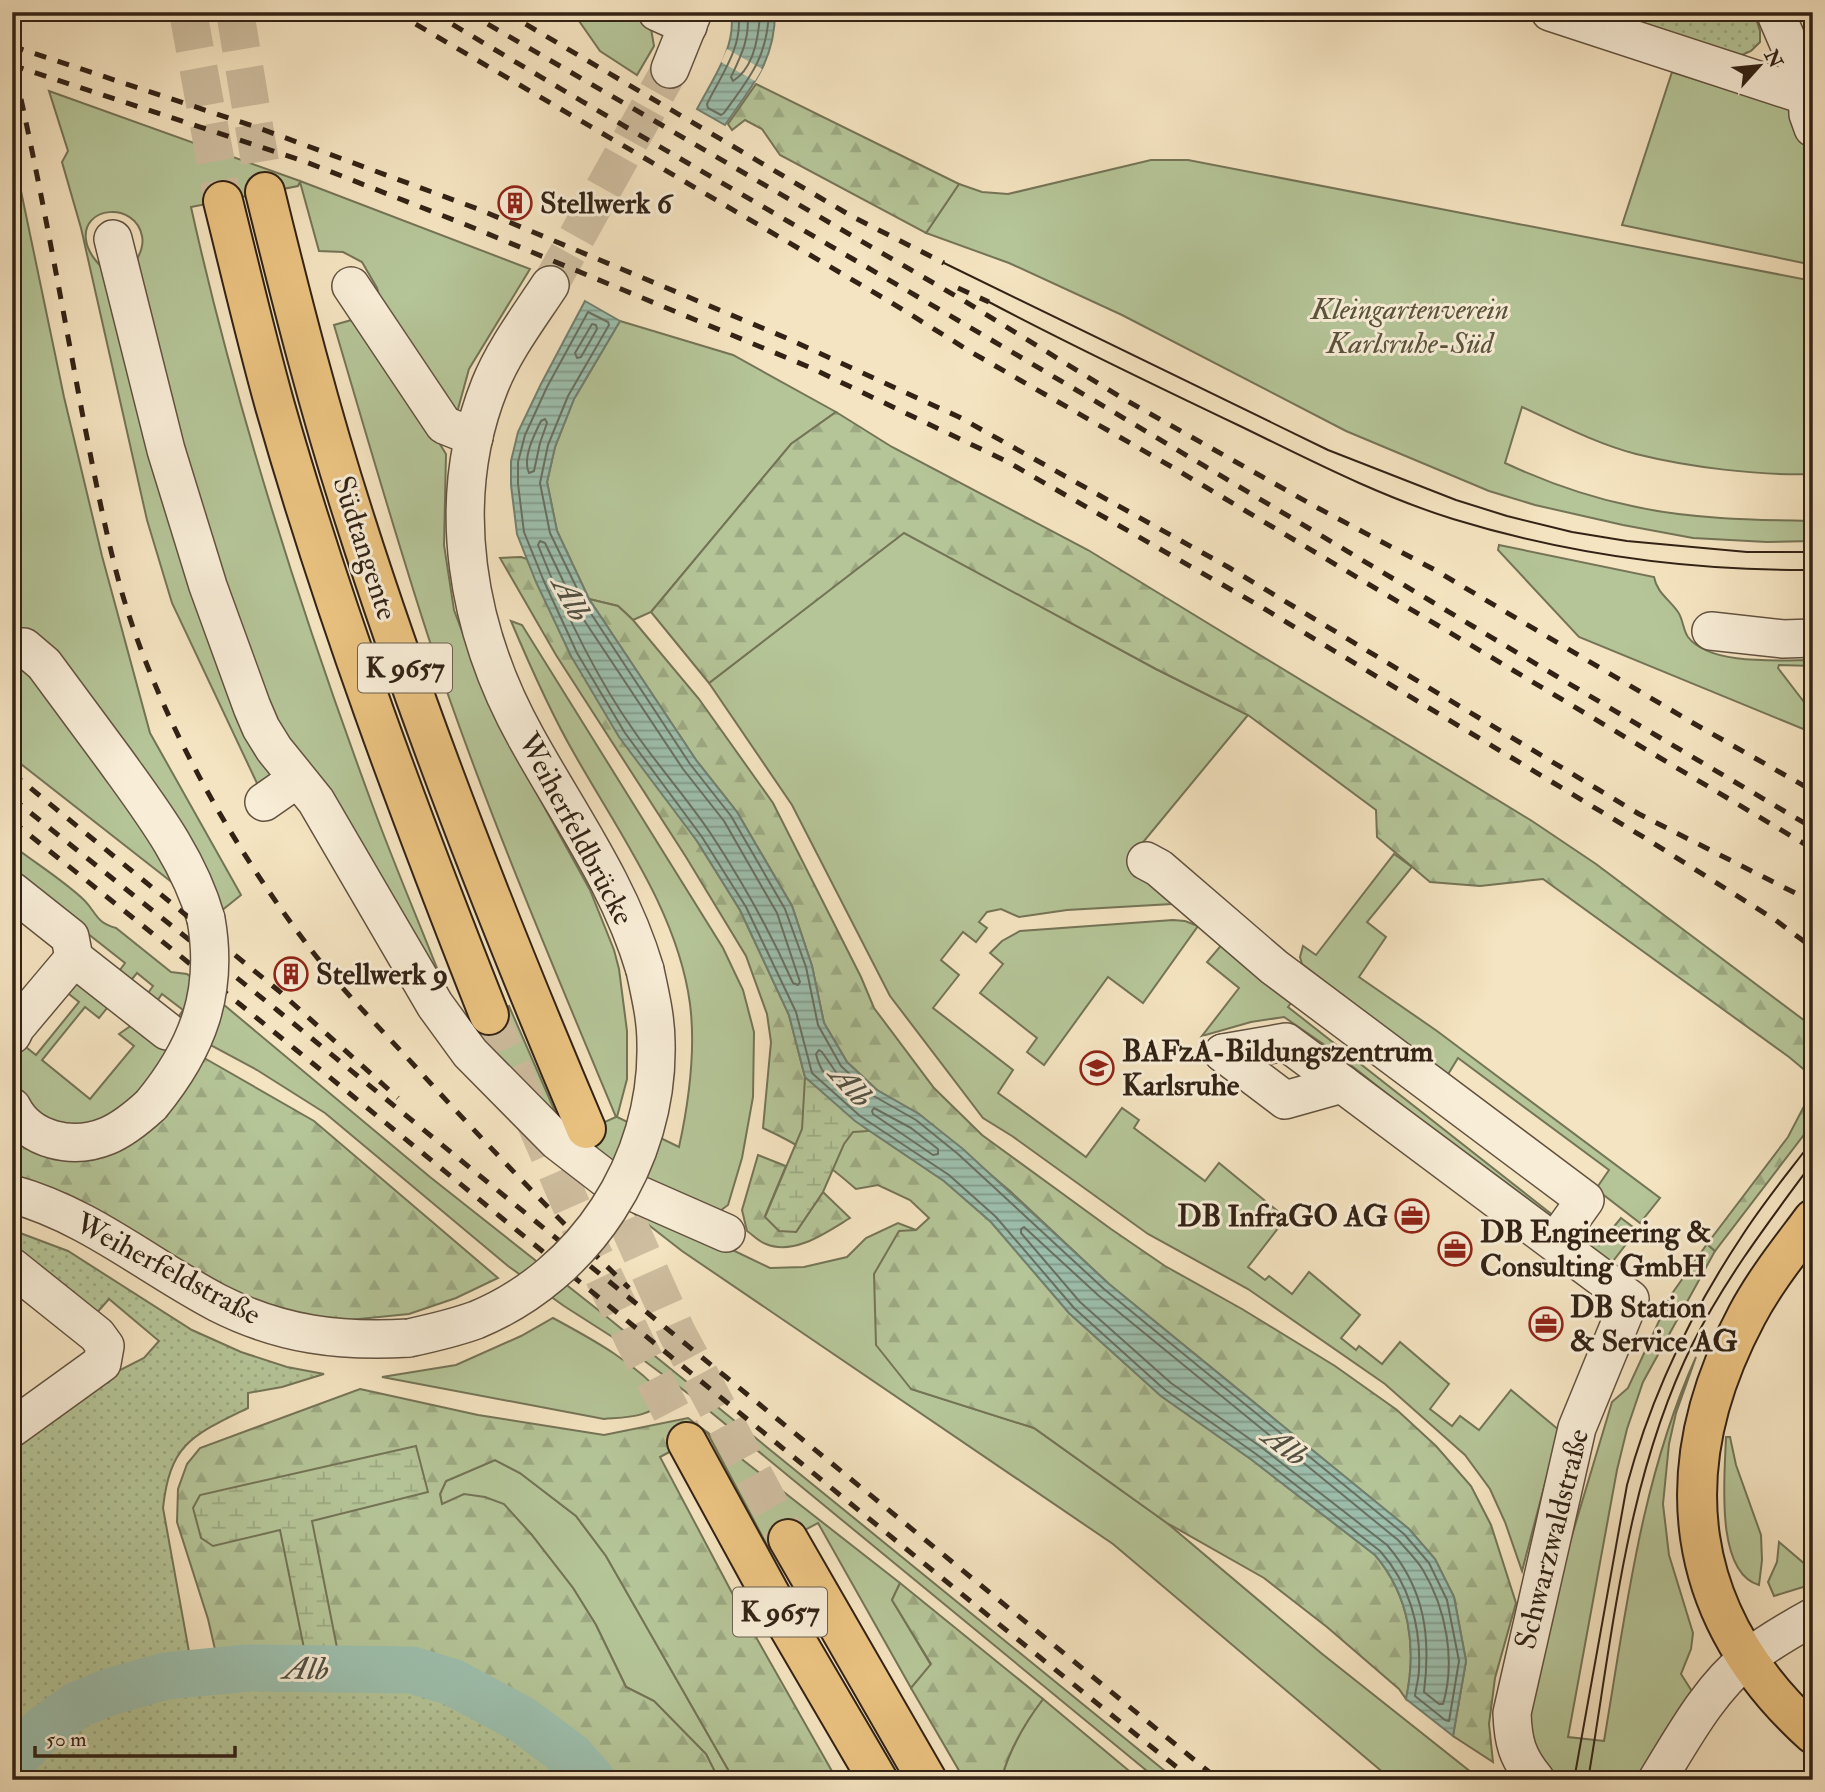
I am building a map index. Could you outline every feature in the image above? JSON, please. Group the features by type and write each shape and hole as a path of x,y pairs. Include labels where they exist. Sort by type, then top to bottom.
{"main road":[{"name":"Südtangente","path":"265,192 331,441 394,637 495,909 586,1129"},
{"name":"Südtangente","path":"223,201 275,405 333,592 413,822 489,1015"},
{"path":"1813,1219 1748,1313 1715,1387 1704,1426 1697,1496 1701,1551 1718,1609 1748,1658 1782,1704 1813,1734"},
{"name":"K 9657","path":"687,1442 786,1623 878,1780"},
{"name":"K 9657","path":"788,1539 927,1780"}],"street":[{"path":"1550,12 1811,107"},
{"path":"1775,12 1807,86 1811,107"},
{"path":"670,69 679,17"},
{"path":"113,239 166,450 208,586 261,728 274,749 316,801 435,1005 470,1053 557,1141 610,1182 726,1233"},
{"path":"351,286 444,425 474,437 490,385 550,285"},
{"name":"Weiherfeldbrücke","path":"409,1338 476,1320 522,1295 572,1255 606,1215 624,1185 638,1153 652,1102 656,1043 653,1009 637,943 610,880 526,737 486,649 468,579 466,512 474,437"},
{"path":"1711,631 1783,639 1813,638"},
{"path":"12,1107 23,1124 43,1137 59,1141 107,1136 129,1123 151,1105 173,1078 194,1037 207,1000 211,966 206,919 193,880 180,854 149,806 44,664 24,646"},
{"path":"264,802 297,779"},
{"path":"1146,861 1159,869 1274,967 1585,1200 1555,1242 1342,1084"},
{"path":"12,891 69,937 74,958 167,1031"},
{"path":"12,1035 74,958"},
{"name":"Weiherfeldstraße","path":"12,1194 61,1211 218,1303 259,1321 327,1338 409,1338"},
{"name":"Schwarzwaldstraße","path":"1536,1780 1520,1758 1513,1737 1512,1713 1577,1428 1630,1299 1555,1242"},
{"path":"12,1268 97,1335 105,1346 102,1363 12,1428"},
{"path":"1657,1780 1714,1693 1748,1658 1813,1617"}],"green space":[{"path":"566,12 640,12 649,17 654,46 637,75 600,51 579,21"},
{"path":"1602,12 1754,12 1760,31 1760,42 1742,55"},
{"path":"1672,72 1796,111 1813,149 1813,265 1622,225"},
{"path":"756,84 959,184 926,233 780,155 762,129 745,120 732,130 728,124"},
{"path":"49,91 300,181 530,269 469,369 458,409 451,413 444,411 389,330 377,288 362,262 343,252 319,251 300,182 298,186 191,207 249,434 295,583 372,804 446,991 436,994 321,795 267,726 250,684 184,486 128,287 130,274 143,243 142,236 130,217 110,212 92,220 87,229 86,240 91,254 117,289 179,517 224,651 258,732 289,778 263,796 172,603 147,520 81,228 62,162 68,151"},
{"path":"12,148 64,397 102,556 150,733 241,895 215,916 12,757"},
{"name":"Kleingartenverein Karlsruhe-Süd","path":"1151,160 1188,160 1813,281 1813,474 1724,470 1636,454 1593,439 1522,407 1505,463 1583,493 1653,510 1722,518 1813,521 1813,541 1767,542 1693,538 1535,505 1489,491 1346,431 1122,315 1009,263 926,233 959,184 982,192 1008,194"},
{"path":"362,317 446,454 444,545 454,610 478,674 515,754 590,890 614,950 627,1031 627,1079 617,1117 679,1147 692,1058 692,1022 683,970 660,906 628,844 557,722 511,621 522,625 723,948 743,990 754,1032 753,1097 742,1158 728,1205 716,1214 695,1212 584,1156 567,1139 616,1117 494,820 416,600 334,325"},
{"path":"620,321 733,355 836,412 791,444 651,612 633,620 618,606 589,599 557,531 547,482 555,447 574,399"},
{"path":"836,412 892,447 1088,550 1532,821 1596,864 1813,1027 1813,1077 1543,879 1480,886 1430,882 1377,837 1376,810 1248,715 1156,669 904,533 709,683 651,612 791,444"},
{"path":"904,532 1156,669 1248,715 1130,858 1174,900 1172,904 1067,910 1019,917 1001,909 987,912 979,922 987,928 976,942 963,932 941,960 959,975 933,1008 1013,1070 998,1093 1086,1157 1122,1108 1139,1120 1134,1128 1205,1181 1219,1163 1286,1218 1248,1267 1265,1280 1269,1276 1292,1294 1309,1272 1360,1315 1341,1338 1356,1350 1359,1346 1382,1364 1400,1342 1449,1384 1430,1409 1452,1426 1460,1416 1479,1430 1511,1390 1559,1430 1522,1571 1490,1489 1465,1455 1385,1384 1248,1289 1148,1234 983,1118 890,996 792,805 709,683"},
{"path":"1499,545 1654,577 1661,592 1680,615 1688,637 1712,653 1746,659 1813,660 1813,666 1779,665 1778,668 1804,702 1813,701 1813,733 1579,637 1498,550"},
{"path":"500,558 527,559 571,656 697,841 740,910 789,1015 805,1077 855,1121 944,1181 991,1222 1069,1313 1161,1396 1252,1460 1375,1555 1396,1588 1408,1623 1411,1661 1406,1699 1399,1689 1327,1627 1264,1578 1167,1523 1034,1428 911,1389 876,1345 874,1274 899,1231 916,1230 929,1218 910,1200 878,1185 856,1189 812,1155 763,1128 771,1042 767,1014 746,956 686,857 556,655"},
{"path":"589,599 618,606 633,620 699,699 773,803 874,1008 934,1088 982,1135 1111,1229 1165,1266 1335,1366 1397,1410 1436,1446 1471,1486 1491,1525 1516,1603 1495,1678 1489,1724 1493,1762 1453,1736 1466,1661 1454,1597 1435,1559 1409,1529 1109,1284 1010,1191 919,1114 877,1090 847,1062 824,1023 812,966 792,906 737,812 696,760"},
{"path":"12,845 76,893 104,923 116,928 171,972 187,974 430,1177 602,1313 1176,1780 1158,1780 690,1395 614,1338 508,1266 325,1113 257,1070 173,1025 183,1010 162,994 151,1010 141,1003 153,986 137,973 123,990 112,981 125,963 12,874"},
{"path":"1394,854 1412,867 1367,922 1386,937 1359,977 1437,1031 1660,1198 1640,1223 1596,1189 1609,1170 1458,1058 1447,1076 1302,964 1300,957 1303,946 1316,955"},
{"path":"1173,920 1198,926 1143,1003 1108,977 1044,1065 1027,1052 1037,1038 980,993 1003,964 990,953 1002,941 1020,931"},
{"path":"1223,943 1295,998 1288,1007 1554,1216 1549,1221 1329,1048 1284,1017 1251,1022 1202,1036 1239,988 1207,962"},
{"path":"76,981 105,1002 107,1008 99,1018 85,1007 42,1060 90,1099 134,1046 119,1034 132,1025 174,1055 159,1078 97,1128 54,1129 12,1090 13,1059 22,1044 36,1055 79,1002 65,991"},
{"path":"509,1006 567,1139 502,1074 461,1027"},
{"path":"199,1055 314,1121 498,1278 456,1298 409,1314 339,1321 258,1305 67,1194 12,1178 12,1123 70,1150"},
{"path":"805,1077 869,1131 853,1132 844,1144 823,1192 796,1232 779,1231 765,1217 802,1129"},
{"path":"1813,1089 1813,1123 1715,1251 1707,1244 1788,1137"},
{"path":"550,1148 670,1220 770,1268 804,1267 847,1257 866,1238 898,1223 916,1230 911,1389 1034,1428 1167,1523 1321,1653 1481,1780 1392,1780 1113,1544 682,1251"},
{"path":"758,1155 786,1166 765,1216 796,1232 823,1192 850,1218 821,1236 799,1245 777,1247 758,1240 747,1231 742,1210"},
{"path":"1621,1218 1637,1230 1610,1265 1581,1241 1582,1232 1599,1245"},
{"path":"12,1230 68,1251 192,1330 241,1352 287,1367 324,1374 282,1387 248,1393 248,1408 199,1434 178,1455 166,1486 163,1508 193,1674 273,1669 390,1668 435,1676 484,1697 509,1712 555,1746 592,1780 427,1780 423,1773 412,1780 12,1780 12,1447 116,1372 144,1358 159,1341 109,1299 94,1316 12,1250"},
{"path":"1707,1244 1715,1251 1643,1382 1627,1429 1617,1470 1568,1737 1604,1741 1628,1595 1649,1498 1677,1403 1696,1357 1676,1413 1669,1444 1663,1504 1669,1555 1693,1633 1691,1649 1681,1674 1693,1693 1639,1780 1560,1780 1545,1768 1525,1728 1558,1582 1612,1402 1628,1388 1671,1295"},
{"path":"553,1318 628,1364 655,1386 666,1399 645,1413 604,1419 382,1377 456,1365 521,1336"},
{"path":"360,1389 478,1415 604,1435 688,1418 707,1432 660,1457 748,1623 837,1780 734,1780 606,1556 576,1516 520,1473 495,1460 446,1481 440,1494 442,1504 464,1494 485,1497 504,1504 573,1588 596,1625 626,1687 654,1701 706,1754 719,1780 592,1780 571,1756 412,1670 248,1668 220,1671 208,1619 177,1522 178,1489 187,1464 200,1448"},
{"path":"707,1432 900,1583 892,1600 931,1665 911,1688 818,1523 769,1549"},
{"path":"1726,1437 1730,1437 1736,1465 1761,1535 1759,1585 1745,1576 1735,1561 1729,1542 1724,1496"},
{"path":"416,1446 428,1492 312,1521 341,1668 308,1668 280,1530 213,1546 201,1538 193,1508 200,1495"},
{"path":"495,1460 520,1473 576,1516 606,1556 734,1780 719,1780 706,1754 654,1701 626,1687 596,1625 573,1588 531,1534 442,1505 440,1494 446,1481"},
{"path":"1779,1542 1813,1571 1813,1584 1774,1596 1768,1582 1777,1562"},
{"path":"900,1583 1043,1699 1018,1738 1001,1780 969,1780 961,1774 911,1688 931,1664 892,1600"},
{"path":"1043,1699 1140,1780 1001,1780 1018,1738"}],"water":[{"path":"731,12 775,12 774,30 766,60 725,125 697,109 727,50 732,25"},
{"path":"585,301 620,321 574,399 555,447 547,482 557,531 589,599 696,760 737,812 792,906 812,966 824,1023 847,1062 877,1090 919,1114 963,1149 1109,1284 1409,1529 1435,1559 1454,1597 1466,1661 1453,1736 1406,1699 1411,1661 1408,1623 1396,1588 1375,1555 1252,1460 1161,1396 1069,1313 991,1222 944,1181 855,1121 805,1077 789,1015 740,910 697,841 619,737 571,656 517,534 511,461 518,432"}],"pier":[{"path":"727,49 762,69 755,81 721,62"}],"waterway":[{"name":"Alb","path":"12,1761 41,1731 77,1705 109,1692 166,1676 248,1668 412,1670 452,1682 521,1719 571,1756 592,1780"}],"tunnel":[{"path":"188,12 223,201"},
{"path":"235,12 265,192"},
{"path":"550,285 670,69"},
{"path":"489,1015 584,1235 687,1442"},
{"path":"603,1168 677,1333 788,1539"}],"tram line":[{"path":"944,263 1328,450 1456,500 1572,532 1627,541 1747,552 1813,552"},
{"path":"989,302 1114,366 1319,464 1425,510 1497,532 1631,558 1722,568 1813,570"},
{"path":"1574,1780 1627,1485 1648,1420 1673,1358 1721,1268 1757,1213 1813,1140"},
{"path":"1588,1780 1625,1557 1637,1502 1670,1395 1693,1343 1719,1296 1813,1162"}],"railway":[{"path":"395,12 971,352 1172,467 1813,849"},
{"path":"432,12 919,297 1813,828"},
{"path":"467,12 961,299 1122,398 1435,570 1813,791"},
{"path":"505,12 853,217 944,263"},
{"path":"12,46 256,127 478,209 784,337 959,417 1228,567 1639,814 1813,902"},
{"path":"12,65 306,162 469,226 809,367 1006,461 1258,605 1645,838 1774,919 1813,948"},
{"path":"21,99 109,544 135,634 175,730 253,868 325,967 499,1156 629,1288"},
{"path":"958,288 989,302"},
{"path":"12,773 279,991 398,1098"},
{"path":"12,798 277,1010 1219,1780"},
{"path":"12,821 1193,1780"}],"place":[{"name":"Stellwerk 6","path":"515,203"},
{"name":"Stellwerk 9","path":"291,974"},
{"name":"BAFzA-Bildungszentrum Karlsruhe","path":"1097,1068"},
{"name":"DB InfraGO AG","path":"1412,1216"},
{"name":"DB Engineering & Consulting GmbH","path":"1455,1249"},
{"name":"DB Station & Service AG","path":"1546,1324"}]}
